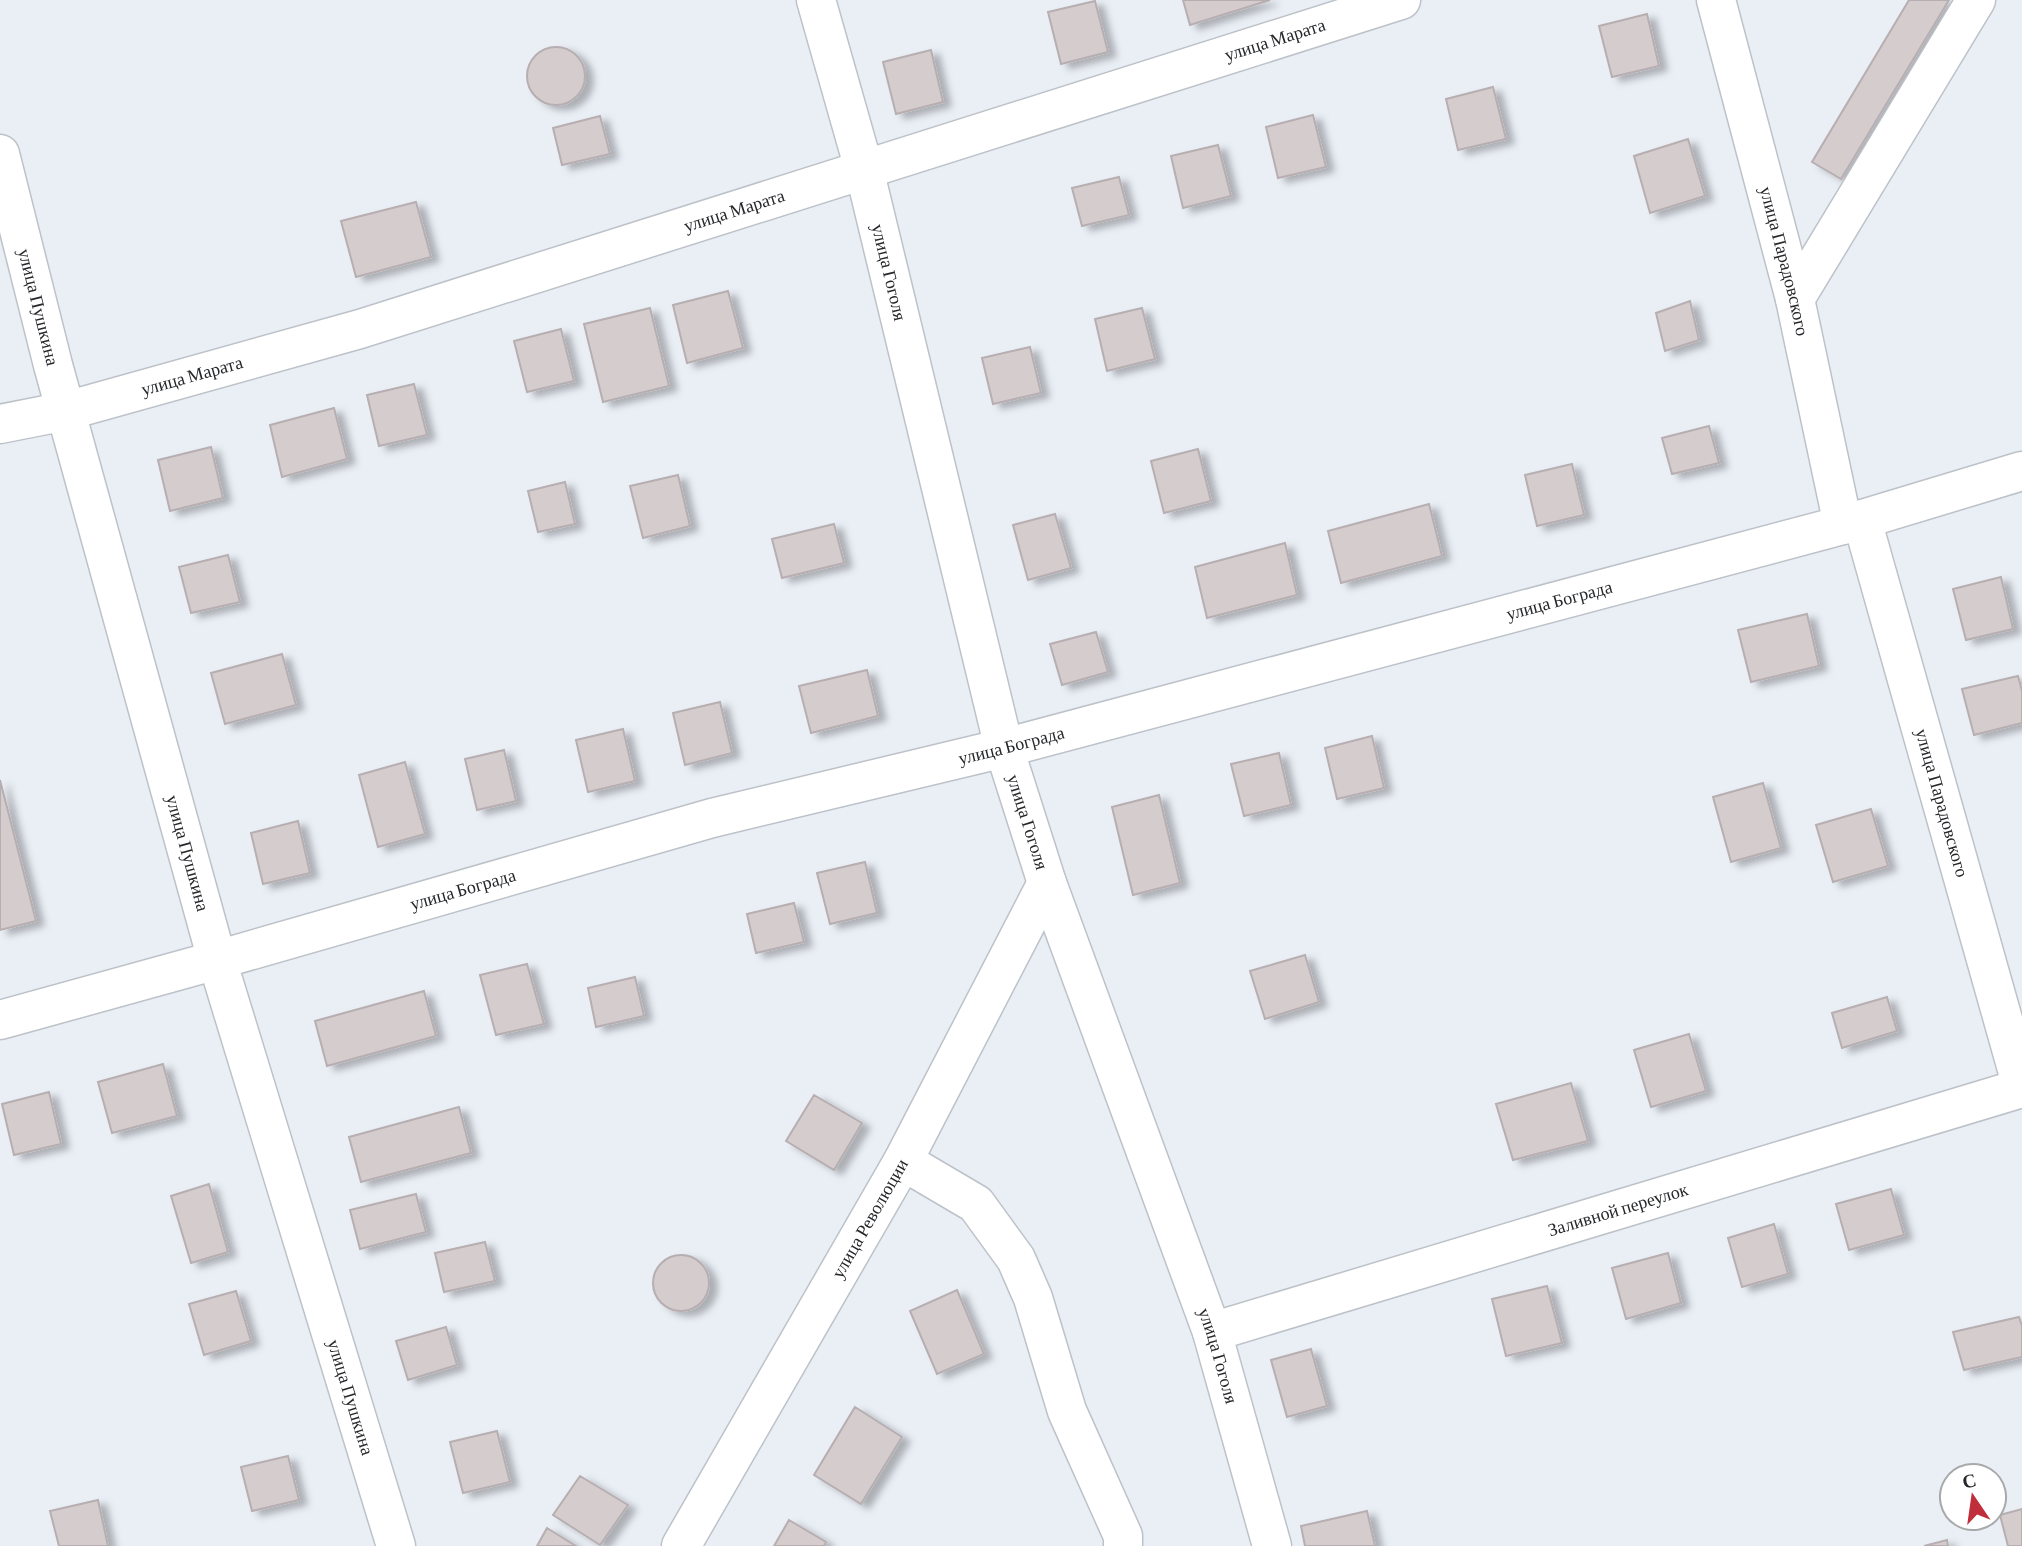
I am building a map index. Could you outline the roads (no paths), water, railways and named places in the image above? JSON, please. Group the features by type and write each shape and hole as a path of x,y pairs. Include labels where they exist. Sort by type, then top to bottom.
{"street":[{"name":"улица Гоголя","path":"816,0 864,169 1004,748 1047,883 1212,1332 1272,1546"},
{"name":"улица Марата","path":"0,424 66,411 360,329 1401,0"},
{"name":"улица Парадовского","path":"1716,0 1852,523 2022,1088"},
{"path":"1795,299 1976,0"},
{"name":"улица Пушкина","path":"0,154 66,411 217,960 397,1546"},
{"name":"улица Бограда","path":"0,1020 712,818 1004,748 1852,523 2022,471"},
{"name":"улица Революции","path":"681,1546 904,1161 1047,883"},
{"name":"Заливной переулок","path":"1212,1332 2022,1088"},
{"path":"904,1161 976,1203 1016,1259 1033,1298 1067,1411 1123,1536 1123,1546"}]}
